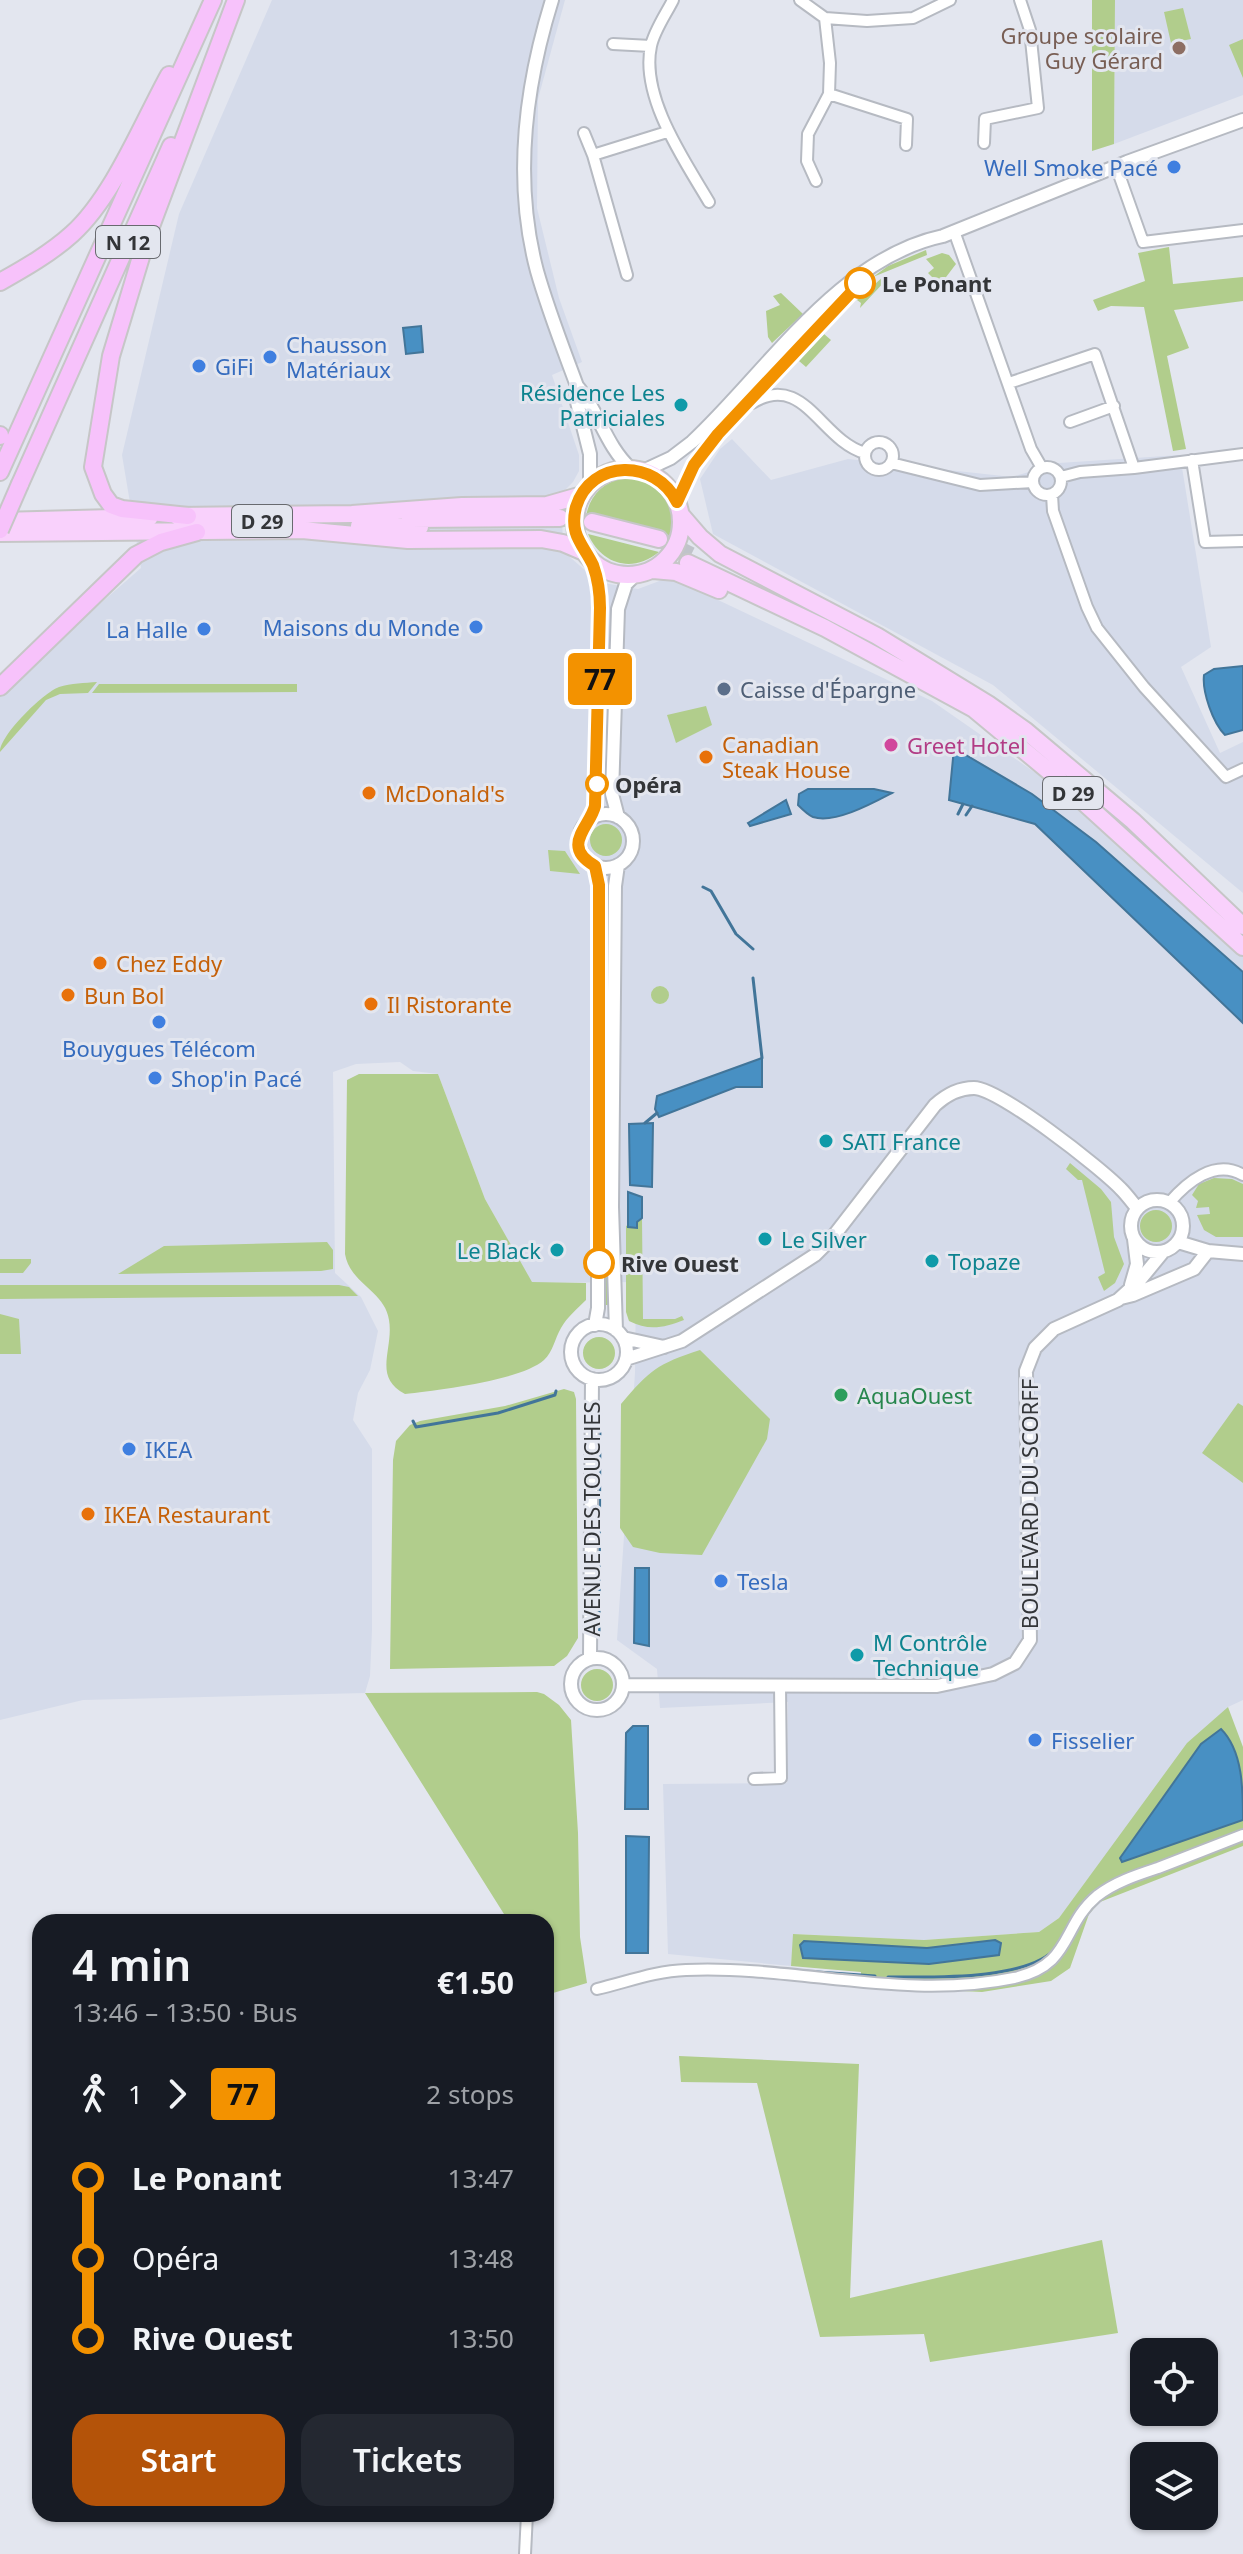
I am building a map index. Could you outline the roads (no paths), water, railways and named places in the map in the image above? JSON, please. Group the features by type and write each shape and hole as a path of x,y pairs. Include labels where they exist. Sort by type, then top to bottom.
{"highway":[{"path":"0,282 36,262 73,233 102,199 212,0"},
{"name":"N 12","path":"0,472 212,0"},
{"path":"188,516 122,509 111,505 103,494 93,467 111,356 143,252 236,0"},
{"name":"N 12","path":"0,531 236,0"},
{"path":"0,687 136,555 161,542 197,532"}],"main road":[{"path":"100,518 352,514 462,506 547,505 586,490 606,473 637,470 664,483 700,537 720,554 877,636 916,660"},
{"path":"586,490 577,506 576,536 588,557 611,573 634,576 653,570 666,560 681,531 679,508"},
{"name":"D 29","path":"0,521 100,518 183,522 560,523 197,532 0,531"},
{"path":"591,526 657,542"},
{"name":"D 29","path":"302,530 386,538 541,539 563,543 588,557"},
{"name":"D 29","path":"1243,926 1133,821 1036,739 988,704 916,660 689,559 974,709 1056,777 1243,947"},
{"path":"653,570 690,577 822,638 887,661"}],"street":[{"path":"552,0 533,71 527,108 524,146 526,214 542,288 577,386 576,398 590,454 586,490"},
{"path":"673,0 651,46 652,86 667,132 709,202"},
{"path":"800,0 825,18 867,21 913,18 950,0"},
{"path":"984,143 985,119 1038,108 1025,3"},
{"path":"816,181 807,161 808,134 829,94 830,63 825,18"},
{"path":"613,44 651,46"},
{"path":"829,94 907,119 906,145"},
{"path":"577,386 585,394 611,447 637,470 671,458 702,433 841,288 884,257 1243,120"},
{"path":"593,155 667,132"},
{"path":"584,133 627,275"},
{"path":"1116,166 1143,242 1243,230"},
{"path":"949,234 1009,383 1031,449 1042,468"},
{"path":"679,508 694,465 740,411 871,273 949,234"},
{"path":"1009,383 1095,354 1134,468"},
{"path":"740,411 763,396 773,393 789,395 807,407 836,438 865,453"},
{"path":"1070,422 1114,406"},
{"path":"891,463 891,448 885,443 871,443 865,460 874,469 880,470 891,463 980,485 1033,482"},
{"path":"1061,477 1080,472 1243,454"},
{"path":"1192,460 1205,542 1243,541"},
{"path":"1042,468 1057,470 1061,477 1058,491 1052,495 1040,493 1033,482 1035,474 1042,468"},
{"path":"1052,495 1053,511 1097,628 1144,687 1226,777 1243,769"},
{"path":"588,557 597,577 600,608 596,794 592,817"},
{"path":"618,817 603,814 592,817 583,825 579,844 584,857 595,866 607,868 618,865 629,855 633,842 630,829 618,817 612,794 618,609 626,584 634,576"},
{"path":"618,865 615,886 612,1193 620,1334 627,1348 622,1369 603,1380 592,1379 578,1371 573,1361 574,1340 581,1332 595,1325 606,1325 620,1334 667,1348"},
{"path":"595,866 599,885 600,954 598,1308 595,1325"},
{"path":"626,1359 682,1341 815,1255 832,1238 935,1105 948,1094 975,1088 992,1092 1013,1104 1121,1189 1137,1208"},
{"path":"1169,1203 1185,1184 1205,1174 1237,1171 1243,1175"},
{"path":"1134,1239 1146,1250 1163,1252 1178,1242 1182,1234 1181,1216 1169,1203 1151,1200 1137,1208 1130,1223 1137,1264 1125,1293 1133,1295 1194,1269 1208,1251"},
{"path":"1178,1242 1208,1251 1243,1254"},
{"name":"BOULEVARD DU SCORFF","path":"623,1685 937,1686 993,1674 1015,1663 1030,1640 1026,1371 1035,1348 1054,1329 1125,1293 1163,1252"},
{"name":"AVENUE DES TOUCHES","path":"590,1658 592,1379"},
{"path":"590,1658 603,1658 614,1664 623,1677 623,1685 619,1698 606,1709 592,1710 581,1705 571,1690 576,1667 590,1658"},
{"path":"754,1779 781,1778 780,1685"},
{"path":"597,1989 646,1975 689,1970 788,1975 900,1987 1013,1978 1051,1962 1088,1906 1111,1887 1243,1835"},
{"path":"525,2554 527,2522"}],"water":[{"path":"421,326 423,352 406,354 403,328"},
{"path":"1243,666 1243,730 1225,735 1209,707 1204,675 1214,669"},
{"path":"954,748 1032,794 1096,842 1243,972 1243,1023 1035,824 949,800"},
{"path":"808,789 874,789 892,793 854,811 822,818 811,816 798,805 799,794"},
{"path":"786,800 791,814 750,826 748,823"},
{"path":"762,1058 762,1087 736,1087 659,1117 655,1109 657,1096"},
{"path":"653,1123 652,1187 630,1185 629,1124"},
{"path":"628,1192 642,1197 642,1218 637,1222 637,1228 628,1227"},
{"path":"635,1568 649,1568 649,1646 634,1643"},
{"path":"633,1726 648,1726 648,1809 625,1809 626,1733"},
{"path":"1221,1729 1238,1760 1243,1820 1122,1862 1120,1858 1201,1744"},
{"path":"626,1836 649,1837 648,1953 626,1953"},
{"path":"995,1940 1001,1943 999,1955 929,1964 803,1958 800,1945 804,1941 927,1948"}],"waterway":[{"path":"958,814 963,804"},
{"path":"966,815 972,806"},
{"path":"703,887 711,891 736,934 753,949"},
{"path":"753,978 762,1058"},
{"path":"645,1123 657,1113"},
{"path":"413,1421 416,1427 498,1413 555,1395 556,1391"},
{"path":"599,1631 600,1408"},
{"path":"888,1977 1001,1972 1042,1959 1056,1948 1065,1932"},
{"path":"803,1971 875,1976"}],"tunnel":[{"path":"560,518 592,522"},
{"path":"659,539 691,555"}],"place":[{"name":"Groupe scolaire Guy Gérard","path":"1179,48"},
{"name":"Well Smoke Pacé","path":"1174,167"},
{"name":"Le Ponant","path":"860,283"},
{"name":"Chausson Matériaux","path":"270,357"},
{"name":"GiFi","path":"199,366"},
{"name":"Résidence Les Patriciales","path":"681,405"},
{"name":"Maisons du Monde","path":"476,627"},
{"name":"La Halle","path":"204,629"},
{"name":"Caisse d'Épargne","path":"724,689"},
{"name":"Greet Hotel","path":"891,745"},
{"name":"Canadian Steak House","path":"706,757"},
{"name":"Opéra","path":"597,784"},
{"name":"McDonald's","path":"369,793"},
{"name":"Chez Eddy","path":"100,963"},
{"name":"Bun Bol","path":"68,995"},
{"name":"Il Ristorante","path":"371,1004"},
{"name":"Bouygues Télécom","path":"159,1022"},
{"name":"Shop'in Pacé","path":"155,1078"},
{"name":"SATI France","path":"826,1141"},
{"name":"Le Silver","path":"765,1239"},
{"name":"Le Black","path":"557,1250"},
{"name":"Topaze","path":"932,1261"},
{"name":"Rive Ouest","path":"599,1263"},
{"name":"AquaOuest","path":"841,1395"},
{"name":"IKEA","path":"129,1449"},
{"name":"IKEA Restaurant","path":"88,1514"},
{"name":"Tesla","path":"721,1581"},
{"name":"M Contrôle Technique","path":"857,1655"},
{"name":"Fisselier","path":"1035,1740"}]}
